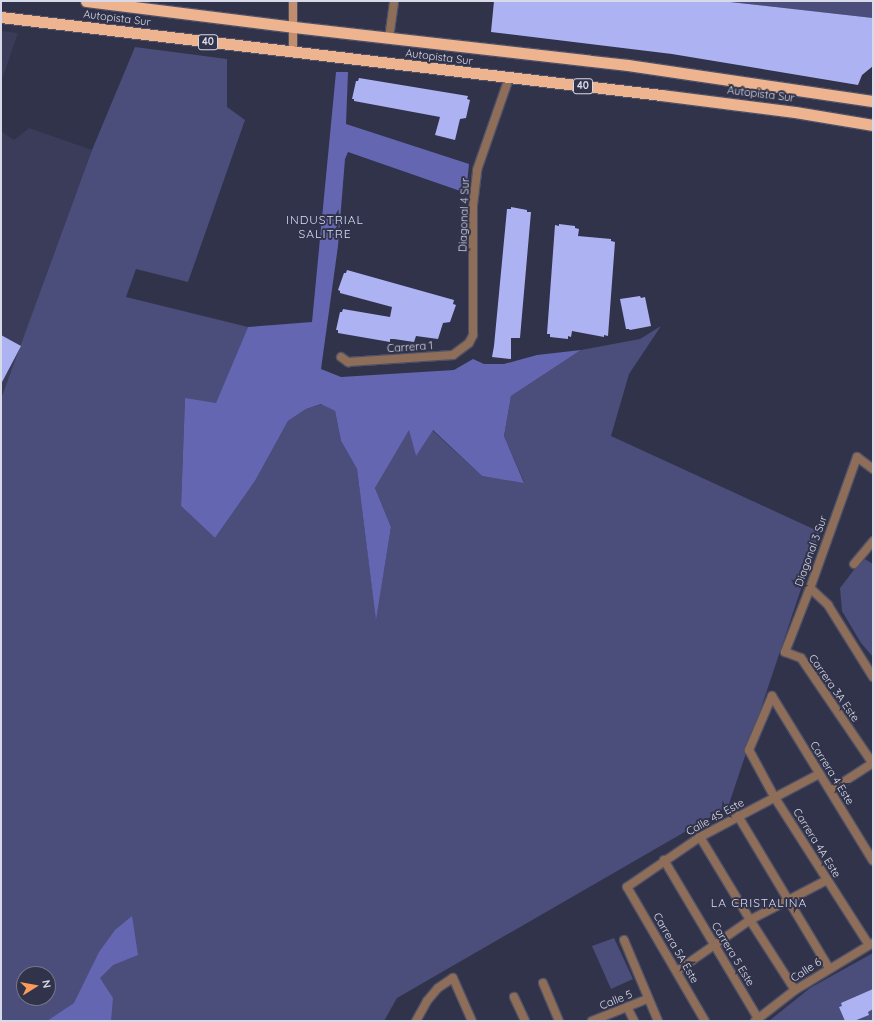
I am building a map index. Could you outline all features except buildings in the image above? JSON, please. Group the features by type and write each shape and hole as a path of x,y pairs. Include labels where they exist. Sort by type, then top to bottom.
{"highway":[{"name":"Autopista Sur","path":"86,1 294,27 628,65 873,101"},
{"name":"Autopista Sur","path":"1,18 795,112 873,125"}],"main road":[{"path":"293,1 293,53"}],"street":[{"path":"389,38 394,1"},
{"name":"Diagonal 4 Sur","path":"473,335 473,205 477,170 509,78"},
{"name":"Carrera 1","path":"341,357 348,362 453,355 469,343 473,335"},
{"name":"Diagonal 3 Sur","path":"785,652 810,588 857,457 873,469"},
{"path":"854,564 873,541"},
{"path":"810,588 828,605 873,677"},
{"name":"Carrera 3A Este","path":"785,652 801,658 873,763"},
{"name":"Carrera 4 Este","path":"749,750 772,696 819,774 831,790 873,861"},
{"name":"Carrera 4A Este","path":"749,750 775,798 827,880 871,944"},
{"path":"831,790 873,763"},
{"name":"Calle 4S Este","path":"627,887 664,860 700,837 819,774"},
{"path":"738,816 830,968"},
{"path":"700,837 750,920 795,990"},
{"name":"Carrera 5 Este","path":"664,860 715,945 757,1020"},
{"path":"677,971 750,920 827,880"},
{"name":"Carrera 5A Este","path":"627,887 705,1021"},
{"path":"624,940 647,998 658,1021"},
{"name":"Calle 6","path":"757,1020 795,990 871,944"},
{"path":"416,1021 427,1001 438,988 453,978 472,1021"},
{"path":"542,983 559,1021"},
{"path":"514,997 525,1021"},
{"name":"Calle 5","path":"592,1021 647,998"},
{"path":"628,1007 634,1021"},
{"path":"420,1012 424,1021"}],"shaded area":[{"path":"721,1 873,1 873,18"},
{"path":"1,31 18,33 1,82"},
{"path":"135,47 227,59 227,107 245,120 188,282 136,269 126,297 248,327 216,404 185,399 181,506 215,538 255,481 288,421 306,409 322,404 335,411 341,441 357,469 376,618 391,527 375,488 409,429 416,455 432,430 482,476 524,482 504,436 511,396 581,350 640,339 661,326 629,374 611,436 820,532 728,807 397,998 384,1021 1,1021 1,399 92,150"},
{"path":"336,72 348,72 346,124 469,164 466,193 348,152 345,159 338,246 321,369 341,377 454,370 473,359 484,364 504,364 537,355 581,350 511,396 504,436 524,483 482,476 433,430 416,456 409,430 375,488 391,527 376,620 357,469 341,441 335,411 321,404 306,409 288,421 255,481 215,538 181,506 185,398 216,403 248,327 312,322"},
{"path":"29,128 92,150 1,400 1,131 14,140"},
{"path":"863,558 873,564 873,657 861,643 842,611 840,588"},
{"path":"132,916 138,955 113,965 100,978 113,998 111,1021 47,1021 74,1003 99,952 115,930"},
{"path":"614,938 633,979 611,989 592,946"},
{"path":"873,953 873,1021 769,1021 810,988"}],"district":[{"name":"INDUSTRIAL SALITRE","path":"325,227"},
{"name":"LA CRISTALINA","path":"759,903"}]}
